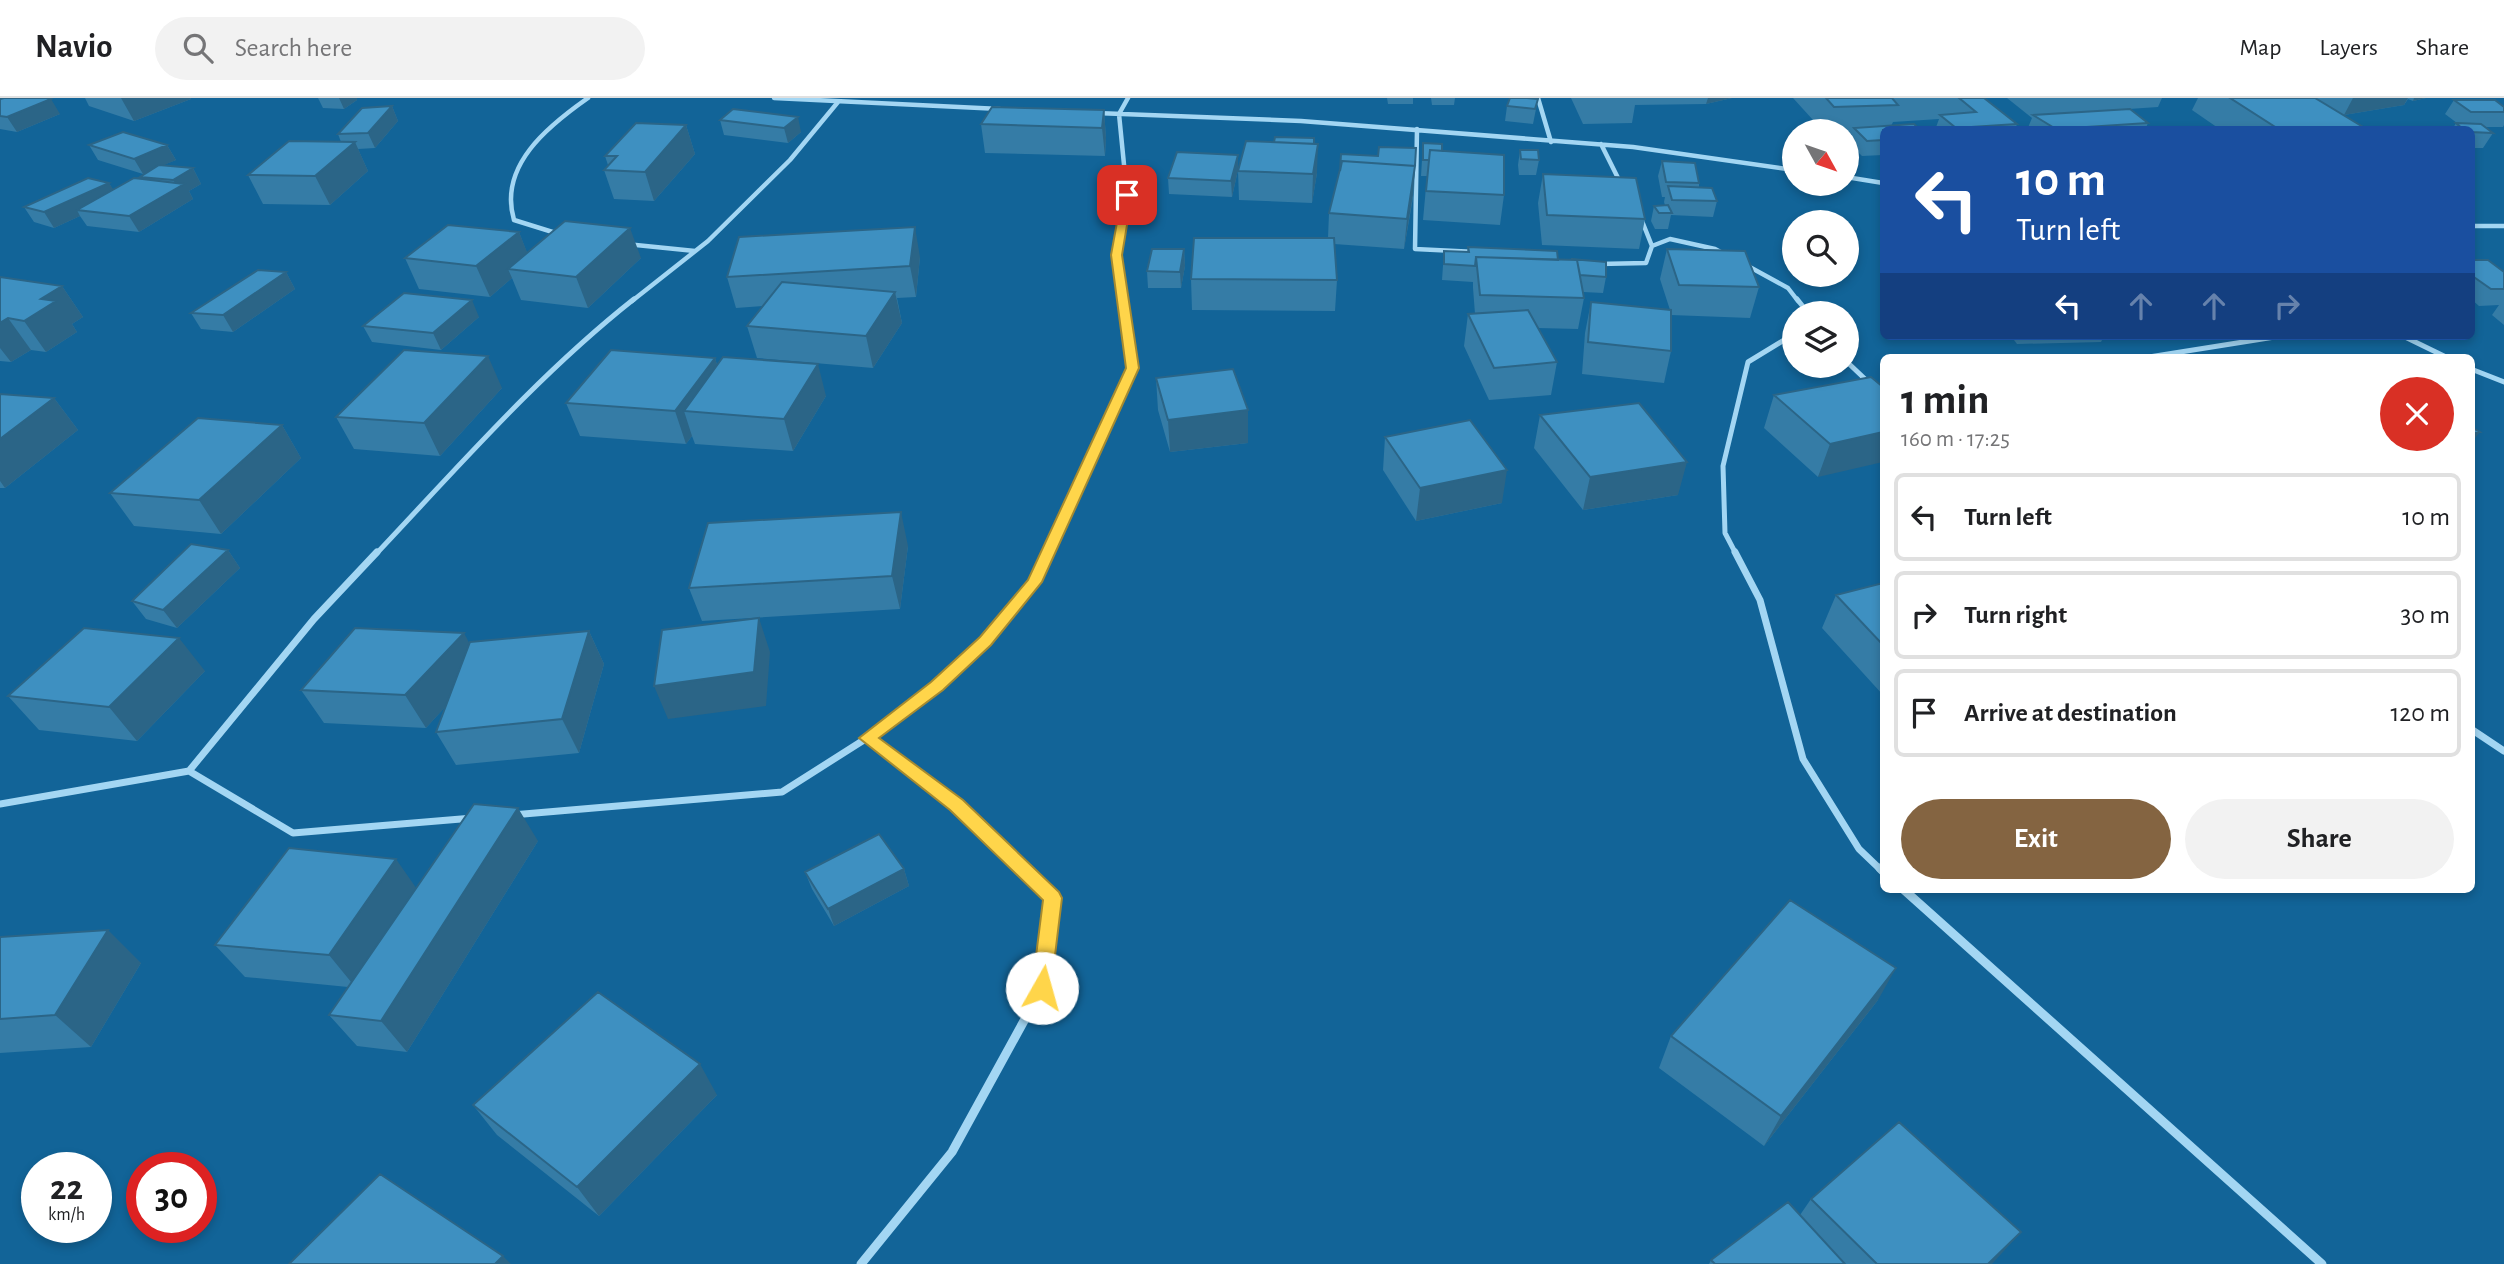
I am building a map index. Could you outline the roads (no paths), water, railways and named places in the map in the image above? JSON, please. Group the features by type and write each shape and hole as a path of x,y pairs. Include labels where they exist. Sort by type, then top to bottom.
{"street":[{"path":"573,236 514,219 509,197 515,172 544,131 588,98"},
{"path":"774,98 1011,110"},
{"path":"500,816 782,792 867,738 937,686 985,641 1034,582 1132,368 1117,255 1127,195 1119,114 1128,98"},
{"path":"1538,98 1551,142"},
{"path":"190,771 314,618 497,425 589,335 695,251 790,160 838,102"},
{"path":"1092,113 1301,121 1601,144 1782,168"},
{"path":"1417,130 1415,249 1478,252"},
{"path":"1601,144 1620,179 1621,192"},
{"path":"1859,179 1880,183"},
{"path":"1589,265 1646,263 1652,246 1639,212"},
{"path":"2475,226 2504,226"},
{"path":"1652,246 1670,239 1715,248 1727,255"},
{"path":"612,242 695,251"},
{"path":"1739,262 1788,288 1798,301"},
{"path":"2160,354 2174,350 2267,340"},
{"path":"2411,340 2440,354"},
{"path":"1782,341 1748,362 1723,466 1725,533 1760,600 1803,759 1859,849 1880,868"},
{"path":"2475,371 2504,382"},
{"path":"1859,373 1880,393"},
{"path":"2475,732 2504,751"},
{"path":"861,1264 952,1152 1042,988 1053,898 957,805 867,738"},
{"path":"0,804 190,771 293,833 486,817"},
{"path":"1907,893 2322,1264"}]}
